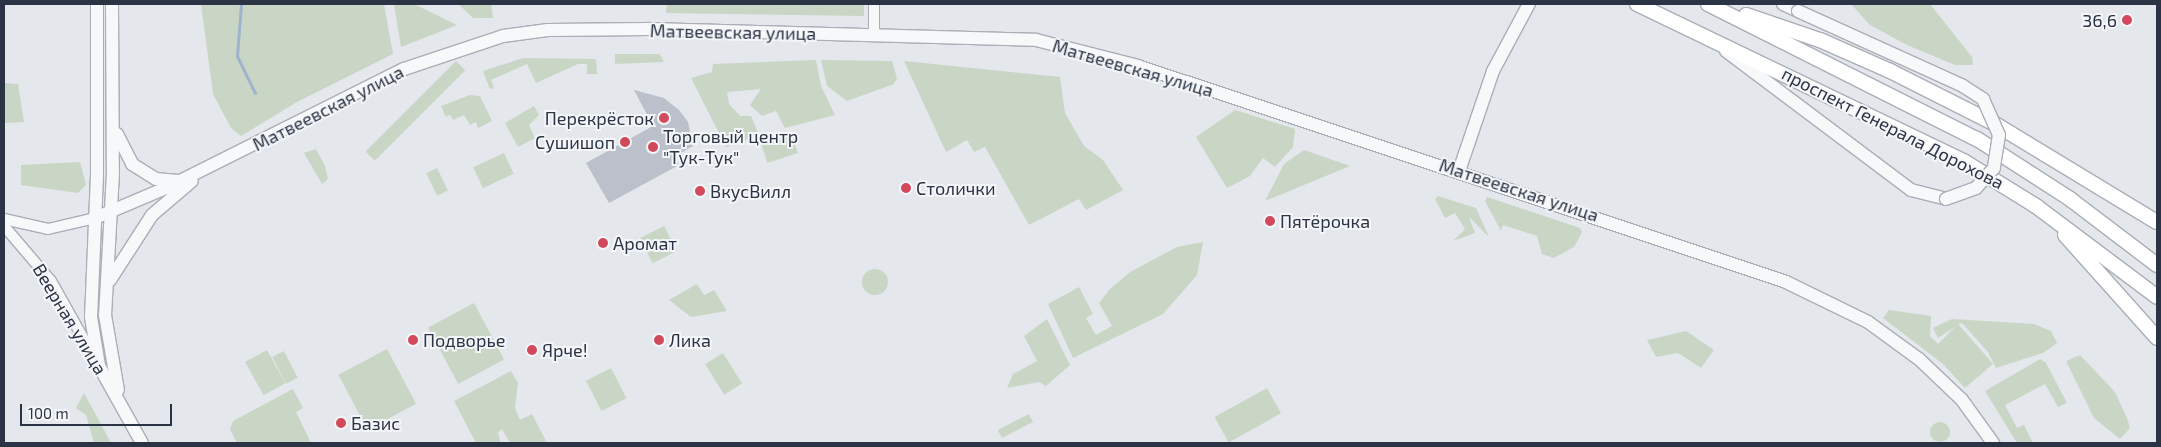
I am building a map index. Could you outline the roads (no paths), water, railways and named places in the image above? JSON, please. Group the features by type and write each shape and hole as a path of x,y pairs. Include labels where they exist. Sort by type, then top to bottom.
{"main road":[{"name":"проспект Генерала Дорохова","path":"1637,4 1901,128 2036,206 2157,297"},
{"name":"проспект Генерала Дорохова","path":"1711,5 1977,139 2070,199 2157,265"},
{"path":"1711,5 1820,40 1890,71 1995,124 2157,222"},
{"path":"2036,206 2157,338"}],"street":[{"path":"97,4 95,218 90,300 99,366"},
{"path":"112,4 113,122 111,212 106,289 108,343 122,405"},
{"path":"874,4 874,35"},
{"path":"1459,171 1494,71 1529,4"},
{"path":"1702,34 1911,190 1946,199 1976,188 1994,168 1999,135 1983,100 1963,86 1783,4"},
{"name":"Матвеевская улица","path":"213,165 404,69 503,36 596,30 1036,40 1068,46 1459,171 1715,255 1829,300 1881,331 1944,381 1993,443"},
{"path":"113,122 132,164 156,179 180,181"},
{"path":"4,219 48,229 95,218 213,165"},
{"path":"106,289 118,262 152,215 213,165"},
{"name":"Веерная улица","path":"4,226 51,281 142,443"}],"waterway":[{"path":"241,4 237,56 255,93"}],"place":[{"name":"36,6","path":"2127,20"},
{"name":"Перекрёсток","path":"664,118"},
{"name":"Сушишоп","path":"625,142"},
{"name":"Торговый центр \"Тук-Тук\"","path":"653,147"},
{"name":"Столички","path":"906,188"},
{"name":"ВкусВилл","path":"700,191"},
{"name":"Пятёрочка","path":"1270,221"},
{"name":"Аромат","path":"603,243"},
{"name":"Подворье","path":"413,340"},
{"name":"Лика","path":"659,340"},
{"name":"Ярче!","path":"532,350"},
{"name":"Базис","path":"341,423"}]}
